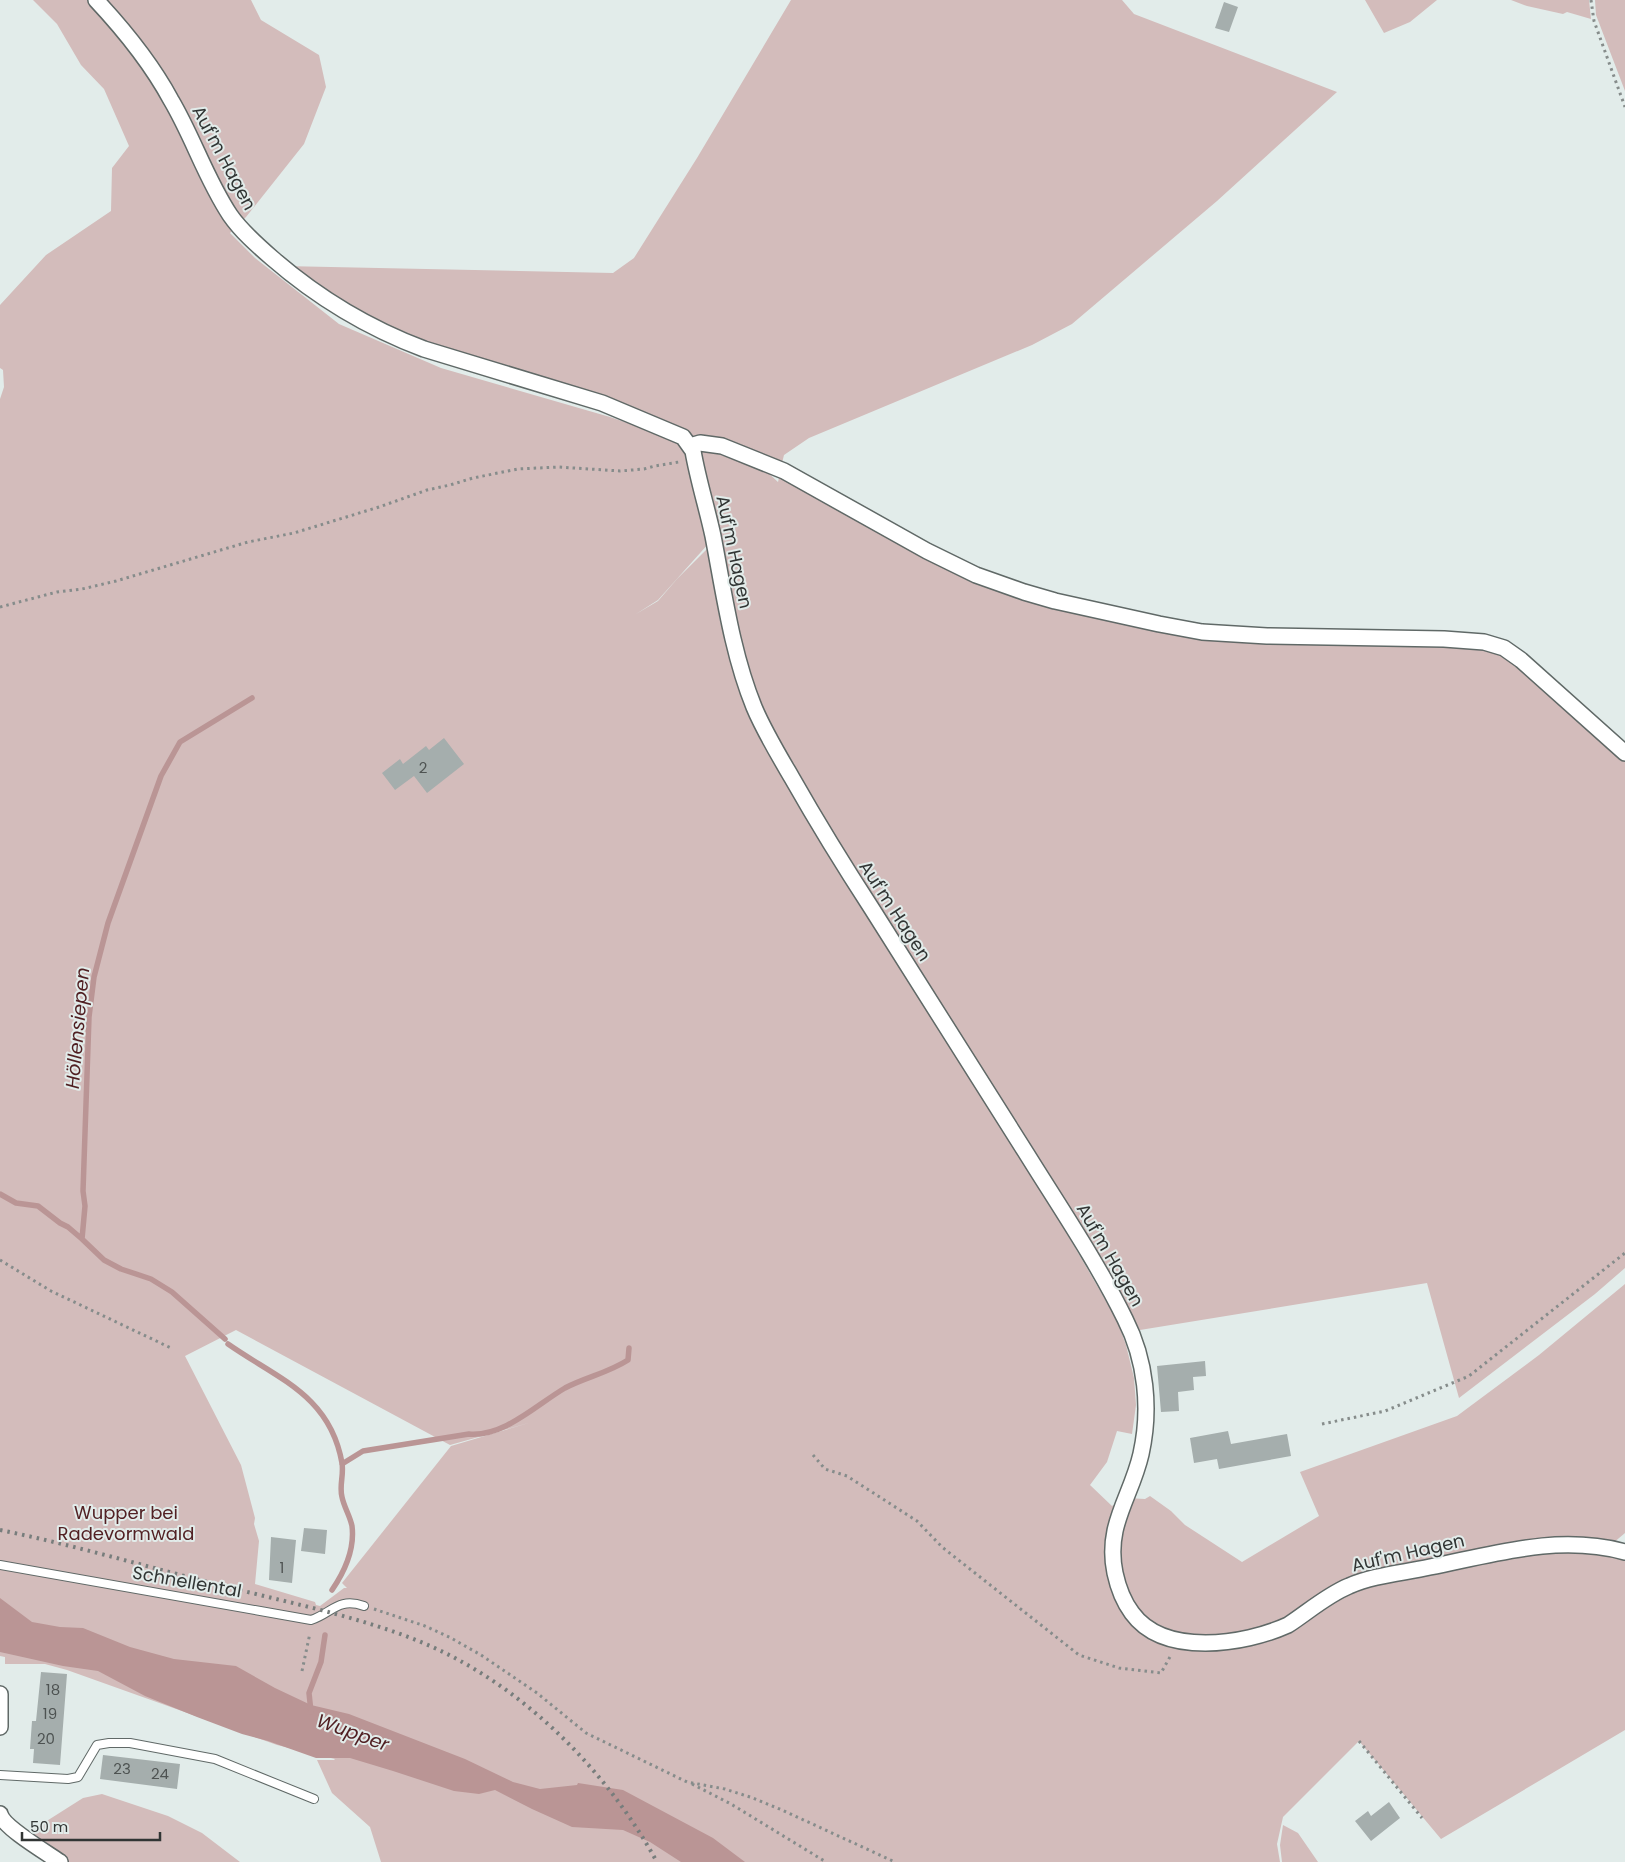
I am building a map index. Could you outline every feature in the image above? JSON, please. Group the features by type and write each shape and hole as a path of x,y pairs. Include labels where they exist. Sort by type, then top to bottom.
{"street":[{"name":"Auf'm Hagen","path":"96,0 134,43 172,100 230,215 252,240 311,290 358,320 400,340 602,403 683,438 692,454 712,532 728,620 744,677 754,706 768,736 847,870 969,1060 1073,1229 1126,1319 1135,1342 1146,1391 1146,1428 1140,1457 1114,1531 1113,1561 1116,1578 1123,1598 1136,1619 1161,1637 1178,1642 1224,1641 1265,1633 1288,1625 1330,1596 1347,1586 1366,1579 1514,1548 1533,1546 1577,1545 1610,1548 1625,1552"},
{"path":"692,454 700,443 722,446 784,471 927,551 976,575 1054,601 1202,632 1267,636 1444,639 1484,642 1504,648 1521,660 1625,753"},
{"path":"0,1694 0,1727"},
{"path":"0,1814 1,1819 13,1830 60,1862"}],"lane":[{"name":"Schnellental","path":"0,1565 311,1620 336,1606 355,1602 364,1606"},
{"path":"0,1775 68,1779 78,1777 97,1745 130,1743 215,1759 314,1799"}],"path":[{"path":"1591,0 1594,21 1625,107"},
{"path":"0,607 57,592 82,589 116,581 248,542 294,533 434,488 473,478 518,469 559,467 620,471 644,469 692,454"},
{"path":"1322,1424 1385,1411 1469,1376 1625,1253"},
{"path":"0,1260 51,1291 171,1348"},
{"path":"813,1455 825,1469 847,1476 917,1521 942,1547 1079,1655 1119,1668 1161,1673 1178,1642"},
{"path":"364,1606 418,1624 451,1638 481,1655 537,1693 586,1733 731,1804 826,1862"},
{"path":"302,1671 310,1632"},
{"path":"1359,1741 1422,1818"},
{"path":"687,1782 725,1789 753,1798 895,1862"}],"green space":[{"name":"Wupper bei Radevormwald","path":"33,0 251,0 261,20 319,55 326,87 304,144 246,217 230,233 255,258 339,324 441,368 610,417 765,470 778,482 780,474 907,544 1122,620 1316,638 1503,650 1625,757 1625,1268 1595,1294 1459,1398 1427,1283 1140,1330 1079,1226 853,867 774,733 760,704 750,676 735,618 718,533 658,600 636,614 658,601 708,548 720,621 746,709 761,739 841,874 1066,1232 1117,1320 1126,1345 1134,1378 1136,1405 1132,1434 1117,1431 1107,1462 1090,1485 1112,1506 1126,1498 1145,1499 1150,1496 1171,1511 1185,1525 1242,1562 1319,1516 1300,1472 1457,1416 1539,1355 1625,1284 1625,1533 1612,1544 1552,1542 1349,1591 1516,1553 1577,1550 1625,1558 1625,1730 1441,1839 1359,1741 1283,1817 1277,1844 1280,1862 381,1862 370,1827 332,1793 317,1760 335,1759 277,1745 67,1670 45,1664 5,1664 5,1657 0,1656 0,399 4,387 3,370 0,368 0,305 46,255 111,211 112,168 129,146 104,89 81,65 57,24","holes":["236,1330 450,1445 532,1422 451,1446 342,1583 347,1588 344,1588 320,1606 316,1605 315,1602 255,1584 259,1541 241,1465 185,1356"]},
{"path":"791,0 1122,0 1134,14 1337,92 1217,201 1072,324 1032,345 809,438 784,455 781,467 400,339 283,266 613,273 634,258 697,158"},
{"path":"1365,0 1437,0 1410,22 1384,33"},
{"path":"1511,0 1589,0 1591,19 1567,12 1563,14 1527,6"},
{"path":"1595,0 1625,0 1625,91 1596,15"},
{"path":"102,1794 168,1816 202,1833 240,1862 60,1862 23,1836 83,1798"},
{"path":"1283,1825 1298,1833 1318,1862 1282,1862 1280,1845"}],"water":[{"name":"Wupper","path":"0,1598 32,1622 60,1627 83,1628 130,1647 174,1659 236,1666 275,1688 311,1705 349,1714 465,1759 513,1782 540,1789 577,1785 578,1783 623,1790 713,1838 745,1862 681,1862 650,1842 623,1830 572,1827 495,1790 479,1794 454,1791 350,1758 316,1758 197,1717 145,1696 98,1671 63,1666 0,1652"}],"building":[{"path":"1224,2 1238,7 1229,32 1215,28"},
{"path":"444,738 464,764 427,793 414,776 395,790 382,773 400,759 403,764 426,746 429,750"},
{"path":"1205,1361 1206,1376 1193,1377 1194,1390 1178,1392 1179,1411 1161,1412 1157,1366"},
{"path":"1228,1431 1231,1444 1287,1434 1291,1456 1219,1469 1217,1459 1194,1463 1190,1438"},
{"path":"304,1528 327,1530 325,1554 301,1551"},
{"path":"271,1537 296,1540 292,1583 269,1580"},
{"path":"41,1672 67,1674 60,1765 33,1763 34,1749 30,1749 32,1721 36,1721"},
{"path":"103,1755 180,1764 177,1789 100,1779"},
{"path":"1389,1802 1400,1818 1371,1841 1355,1821 1368,1811 1371,1816"}],"waterway":[{"name":"Höllensiepen","path":"225,1339 172,1292 151,1279 121,1269 104,1260 82,1239 85,1206 83,1191 89,1017 94,977 108,923 161,776 180,742 252,698"},
{"path":"0,1194 16,1203 38,1206 82,1239"},
{"name":"Höllensiepen","path":"228,1344 299,1391 314,1405 326,1421 336,1440 342,1463 341,1493 351,1522 353,1535 348,1560 332,1590"},
{"path":"342,1464 363,1451 469,1434 482,1434 495,1430 519,1418 565,1388 628,1360 629,1348"},
{"name":"Höllensiepen","path":"311,1712 309,1693 321,1662 325,1635"}],"railway":[{"path":"0,1530 83,1549 368,1623 416,1640 453,1657 489,1678 555,1730 612,1793 636,1827 657,1862"}]}
